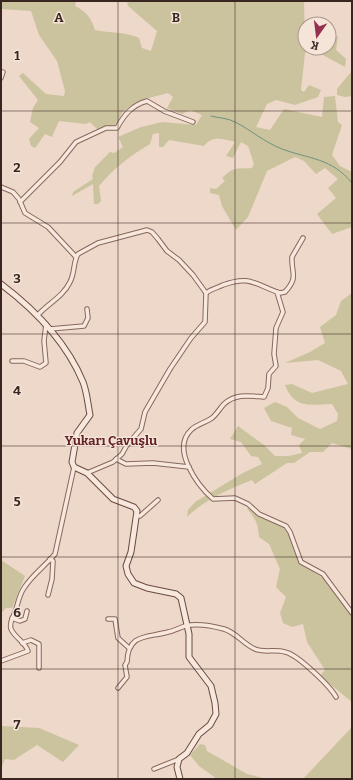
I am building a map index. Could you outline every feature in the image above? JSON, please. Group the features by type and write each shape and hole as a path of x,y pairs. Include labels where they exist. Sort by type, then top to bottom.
{"street":[{"path":"1,78 3,72"},
{"path":"20,202 60,162 76,142 106,128 117,128 122,117 142,102 147,101 164,111 193,122"},
{"path":"1,187 13,192 25,213 48,227 76,257"},
{"path":"37,316 64,291 71,281 78,254 98,243 147,230 152,232 167,251 179,260 193,275 206,294 206,313 203,325 191,338 170,369 158,393 145,412 141,429 127,445 122,454 116,459 87,473"},
{"path":"206,294 230,282 244,279 278,292 285,292 293,281 295,272 292,257 303,238"},
{"path":"1,284 46,324 68,353 84,383 90,415 77,433 72,462 74,467 55,554 22,590 12,618 11,629 28,651 1,662"},
{"path":"278,292 283,312 276,328 274,354 276,366 269,374 267,394 264,397 241,395 225,403 213,417 190,431 183,444 183,450 189,467 202,489 213,499 235,498 248,504 259,514 286,526 290,532 301,562 323,574 352,613"},
{"path":"50,329 84,326 88,318 87,310"},
{"path":"12,361 24,361 40,367 46,363 44,341 46,324"},
{"path":"116,459 126,464 153,463 189,467"},
{"path":"74,467 87,473 104,492 113,499 134,507 137,512 131,552 126,566 128,574 134,583 147,588 176,594 181,598 189,634 189,657 211,686 216,714 210,725 199,734 187,753 179,759 154,769"},
{"path":"136,516 140,516 158,500"},
{"path":"48,596 54,566 53,561 50,559"},
{"path":"12,618 20,621 25,618 27,611"},
{"path":"108,619 114,619 118,638 129,648"},
{"path":"118,688 127,677 124,665 127,662 129,648 132,644 151,634 166,633 186,626 208,626 234,633 254,649 261,651 285,652 298,658 319,679 331,687 336,697"},
{"path":"22,643 31,640 39,644 38,668"},
{"path":"179,759 178,767 180,779"}],"shaded area":[{"path":"1,1 76,1 75,6 88,16 95,30 134,36 139,38 142,48 151,51 157,31 128,6 127,1 304,1 304,16 297,16 297,56 305,56 301,90 304,92 309,85 321,90 318,97 295,105 276,100 267,104 256,127 270,130 284,109 322,117 324,97 335,96 338,122 342,125 332,155 340,166 352,172 352,227 332,234 317,214 336,198 328,188 338,179 325,168 316,174 304,161 295,157 267,171 248,217 236,230 222,206 219,195 210,193 210,188 216,189 225,181 222,178 233,170 252,168 254,164 248,146 241,142 233,158 226,156 235,142 222,139 211,140 204,146 169,140 163,147 159,147 159,133 153,134 150,144 123,163 99,186 101,201 98,204 94,204 93,184 72,196 73,192 93,179 92,176 95,167 110,152 114,153 123,147 118,137 141,127 162,122 196,125 202,115 190,110 182,114 167,108 173,97 168,93 145,99 123,111 117,124 111,127 97,129 90,122 86,124 59,121 52,137 45,134 35,148 31,146 29,139 39,128 30,122 33,108 38,100 19,76 23,73 46,94 64,96 65,91 57,61 39,35 31,11 1,9"},
{"path":"337,51 346,59 345,67 325,56 337,56"},
{"path":"350,73 352,74 352,96 345,97 337,95 337,89"},
{"path":"352,293 352,449 332,443 323,452 310,452 294,463 287,463 255,484 252,480 218,495 187,517 188,510 195,502 243,473 262,464 258,457 251,456 241,442 230,439 238,426 264,445 275,456 289,456 302,453 299,445 305,439 291,435 292,428 271,421 264,408 275,402 287,407 298,418 320,429 337,421 338,414 332,404 310,405 298,402 289,393 285,385 292,384 312,393 348,384 341,371 318,360 285,363 310,352 325,343 320,327 336,315 341,301"},
{"path":"249,508 258,515 283,526 289,534 300,564 323,578 352,617 352,702 320,676 325,670 307,642 303,624 292,627 283,623 280,613 286,597 276,587 280,569 269,544 259,537 253,515 247,509"},
{"path":"1,560 25,576 12,608 6,608 1,613"},
{"path":"1,726 39,728 79,745 63,762 37,745 14,760 5,759 1,769"},
{"path":"351,728 352,779 303,779"},
{"path":"200,744 205,745 207,751 247,774 267,779 217,779 199,766 190,755"}],"waterway":[{"path":"211,116 226,119 241,125 282,149 320,160 336,169 352,183"}],"district":[{"name":"Yukarı Çavuşlu","path":"111,440"}]}
